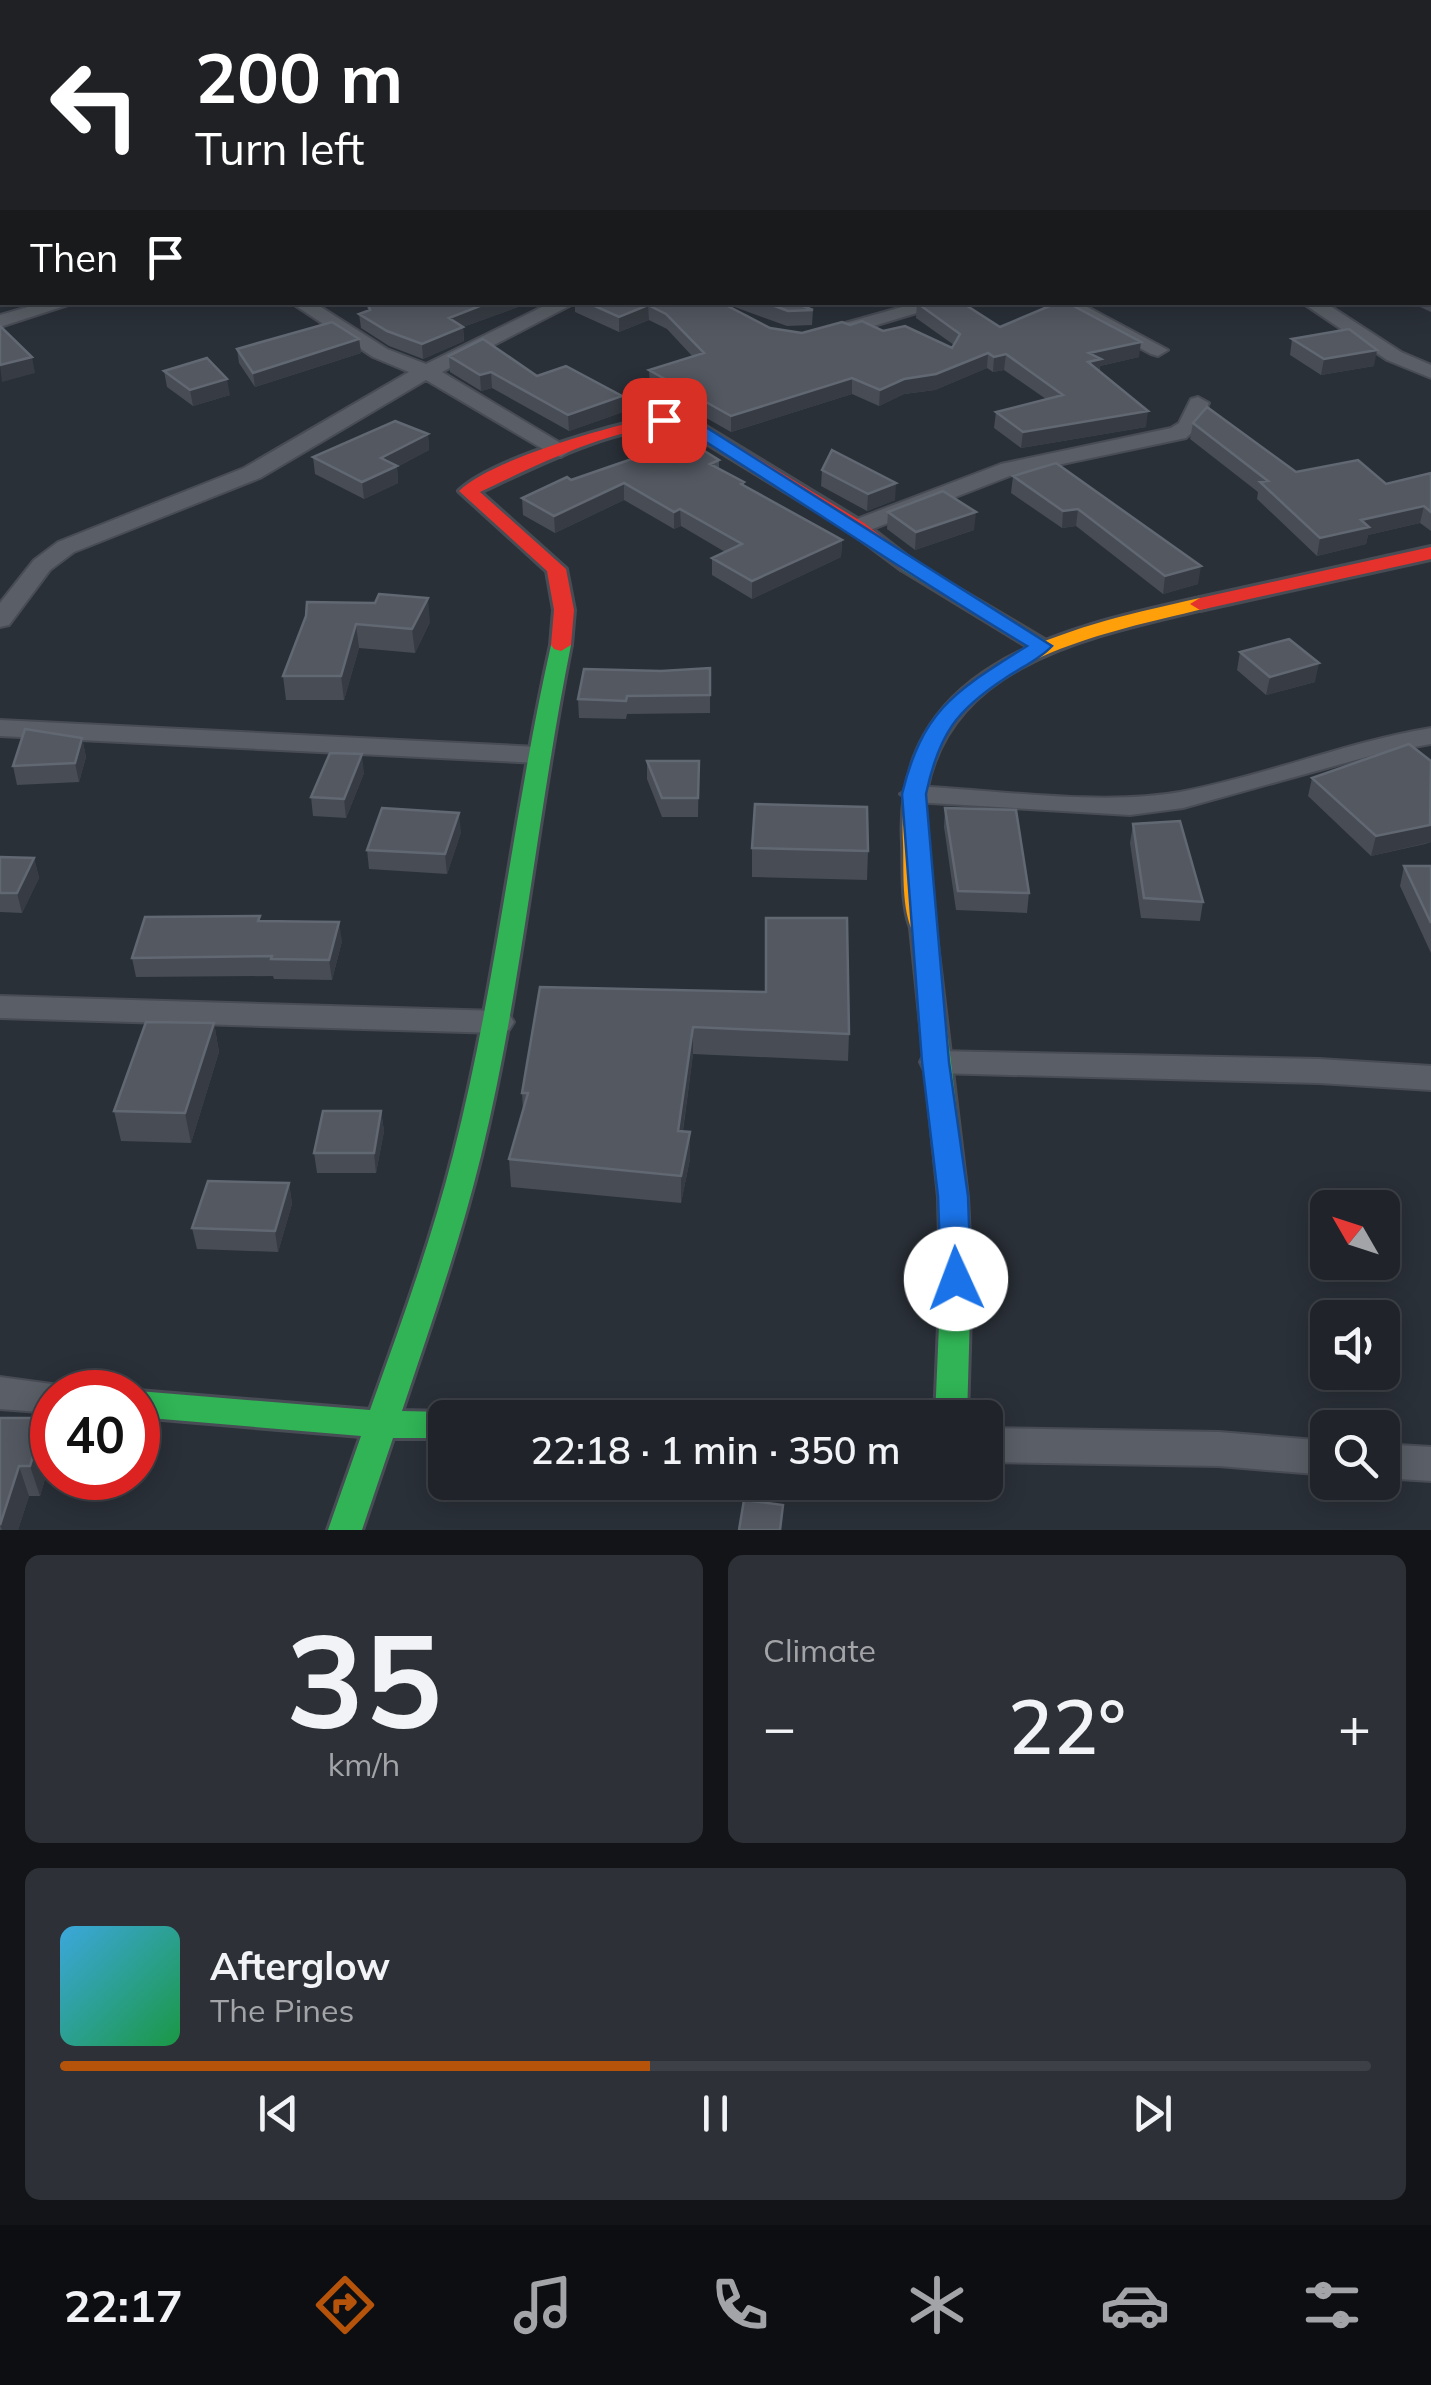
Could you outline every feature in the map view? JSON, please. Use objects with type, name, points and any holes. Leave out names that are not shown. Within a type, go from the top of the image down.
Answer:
[{"type":"street","points":[[0,321],[18,308],[43,305]]},
{"type":"street","points":[[304,305],[380,353],[426,372],[561,450]]},
{"type":"street","points":[[0,620],[42,564],[66,547],[252,473],[426,372],[562,305]]},
{"type":"street","points":[[812,336],[932,305]]},
{"type":"street","points":[[1068,305],[1158,350]]},
{"type":"street","points":[[1315,305],[1394,356],[1431,372]]},
{"type":"street","points":[[857,528],[1010,470],[1178,433],[1188,426],[1198,404]]},
{"type":"street","points":[[345,1530],[379,1424],[424,1306],[466,1160],[498,1022],[538,755],[566,613],[562,581],[556,569],[468,490],[561,450],[652,422],[686,422],[857,528],[917,572],[1042,646]]},
{"type":"street","points":[[952,1400],[956,1279],[953,1196],[936,1062],[914,794],[922,759],[939,724],[965,695],[1042,646],[1148,616],[1431,553]]},
{"type":"street","points":[[0,728],[538,755]]},
{"type":"street","points":[[914,794],[1130,806],[1183,800],[1342,755],[1431,736]]},
{"type":"street","points":[[0,1007],[498,1022]]},
{"type":"street","points":[[936,1062],[1319,1071],[1431,1078]]},
{"type":"street","points":[[0,1393],[30,1395]]},
{"type":"street","points":[[160,1406],[428,1425]]},
{"type":"street","points":[[1003,1445],[1219,1450],[1310,1457]]},
{"type":"street","points":[[1400,1462],[1431,1464]]},
{"type":"building","points":[[369,305],[482,305],[449,318],[463,327],[422,344],[387,331],[359,314],[370,310]]},
{"type":"building","points":[[593,305],[648,305],[619,317]]},
{"type":"building","points":[[648,305],[726,305],[770,328],[802,333],[842,322],[850,325],[862,321],[883,331],[905,326],[952,348],[960,334],[920,305],[966,305],[1000,327],[1052,305],[1072,305],[1141,342],[1089,353],[1101,359],[1088,362],[1148,411],[1023,432],[996,412],[1063,395],[1006,354],[994,357],[988,353],[936,374],[904,379],[880,390],[852,378],[731,416],[649,370],[704,353],[666,314]]},
{"type":"building","points":[[772,305],[800,305],[813,310],[788,311]]},
{"type":"building","points":[[332,322],[359,339],[253,373],[237,349]]},
{"type":"building","points":[[0,326],[32,357],[0,365]]},
{"type":"building","points":[[1349,329],[1377,350],[1324,359],[1292,339]]},
{"type":"building","points":[[483,339],[537,376],[566,366],[622,396],[568,415],[491,372],[480,375],[449,356]]},
{"type":"building","points":[[207,358],[227,379],[190,390],[164,371]]},
{"type":"building","points":[[1207,407],[1296,472],[1358,460],[1386,484],[1431,473],[1431,512],[1424,506],[1361,520],[1369,527],[1320,538],[1260,482],[1268,481],[1193,423]]},
{"type":"building","points":[[395,421],[428,434],[381,458],[397,466],[362,482],[313,457]]},
{"type":"building","points":[[687,440],[719,460],[710,464],[744,482],[741,484],[842,540],[752,581],[712,558],[742,544],[624,483],[554,516],[522,498],[567,477],[571,480]]},
{"type":"building","points":[[832,450],[896,483],[868,494],[822,470]]},
{"type":"building","points":[[1056,463],[1201,566],[1165,576],[1078,509],[1063,511],[1013,476]]},
{"type":"building","points":[[943,491],[976,512],[916,532],[888,512]]},
{"type":"building","points":[[379,594],[428,598],[412,629],[356,624],[341,676],[283,676],[306,616],[307,602],[375,603]]},
{"type":"building","points":[[1289,639],[1319,663],[1270,677],[1240,652]]},
{"type":"building","points":[[710,668],[710,695],[627,696],[626,701],[578,699],[584,669]]},
{"type":"building","points":[[25,729],[82,738],[75,763],[13,766]]},
{"type":"building","points":[[1409,744],[1431,761],[1430,825],[1376,836],[1312,778]]},
{"type":"building","points":[[330,753],[362,754],[344,799],[311,797]]},
{"type":"building","points":[[647,761],[699,761],[698,798],[662,798]]},
{"type":"building","points":[[755,804],[867,807],[868,851],[752,848]]},
{"type":"building","points":[[382,808],[459,813],[445,854],[367,850]]},
{"type":"building","points":[[945,808],[1016,810],[1029,893],[958,891]]},
{"type":"building","points":[[1180,821],[1203,902],[1144,898],[1133,824]]},
{"type":"building","points":[[0,857],[34,858],[17,893],[0,893]]},
{"type":"building","points":[[1404,866],[1431,866],[1431,923]]},
{"type":"building","points":[[260,916],[258,921],[339,922],[329,960],[271,959],[272,956],[132,958],[145,917]]},
{"type":"building","points":[[766,918],[847,918],[849,1034],[693,1027],[678,1131],[690,1132],[681,1176],[509,1159],[528,1093],[522,1093],[540,987],[766,992]]},
{"type":"building","points":[[146,1022],[214,1023],[185,1113],[114,1111]]},
{"type":"building","points":[[323,1111],[381,1111],[374,1153],[314,1153]]},
{"type":"building","points":[[208,1181],[289,1183],[275,1231],[192,1228]]},
{"type":"building","points":[[0,1418],[30,1418],[30,1466],[19,1466],[0,1525]]},
{"type":"building","points":[[744,1500],[783,1505],[780,1530],[739,1530]]},
{"type":"traffic: fast","points":[[908,565],[1041,646]]},
{"type":"traffic: fast","points":[[345,1530],[425,1298],[467,1156],[498,1006],[538,753],[561,645]]},
{"type":"traffic: fast","points":[[923,928],[953,1197],[956,1279],[952,1400]]},
{"type":"traffic: fast","points":[[160,1406],[428,1425]]},
{"type":"traffic: slow","points":[[923,928],[914,840],[915,791],[928,746],[952,709],[985,680],[1024,657],[1113,625],[1200,604]]},
{"type":"traffic: jam","points":[[561,645],[564,610],[556,569],[468,491],[532,460],[622,429],[663,420],[687,423],[857,527],[908,565]]},
{"type":"traffic: jam","points":[[1200,604],[1431,553]]},
{"type":"route","points":[[664,420],[686,422],[857,528],[917,572],[1042,646],[965,695],[939,724],[922,759],[914,794],[921,911],[953,1196],[956,1279]]}]
